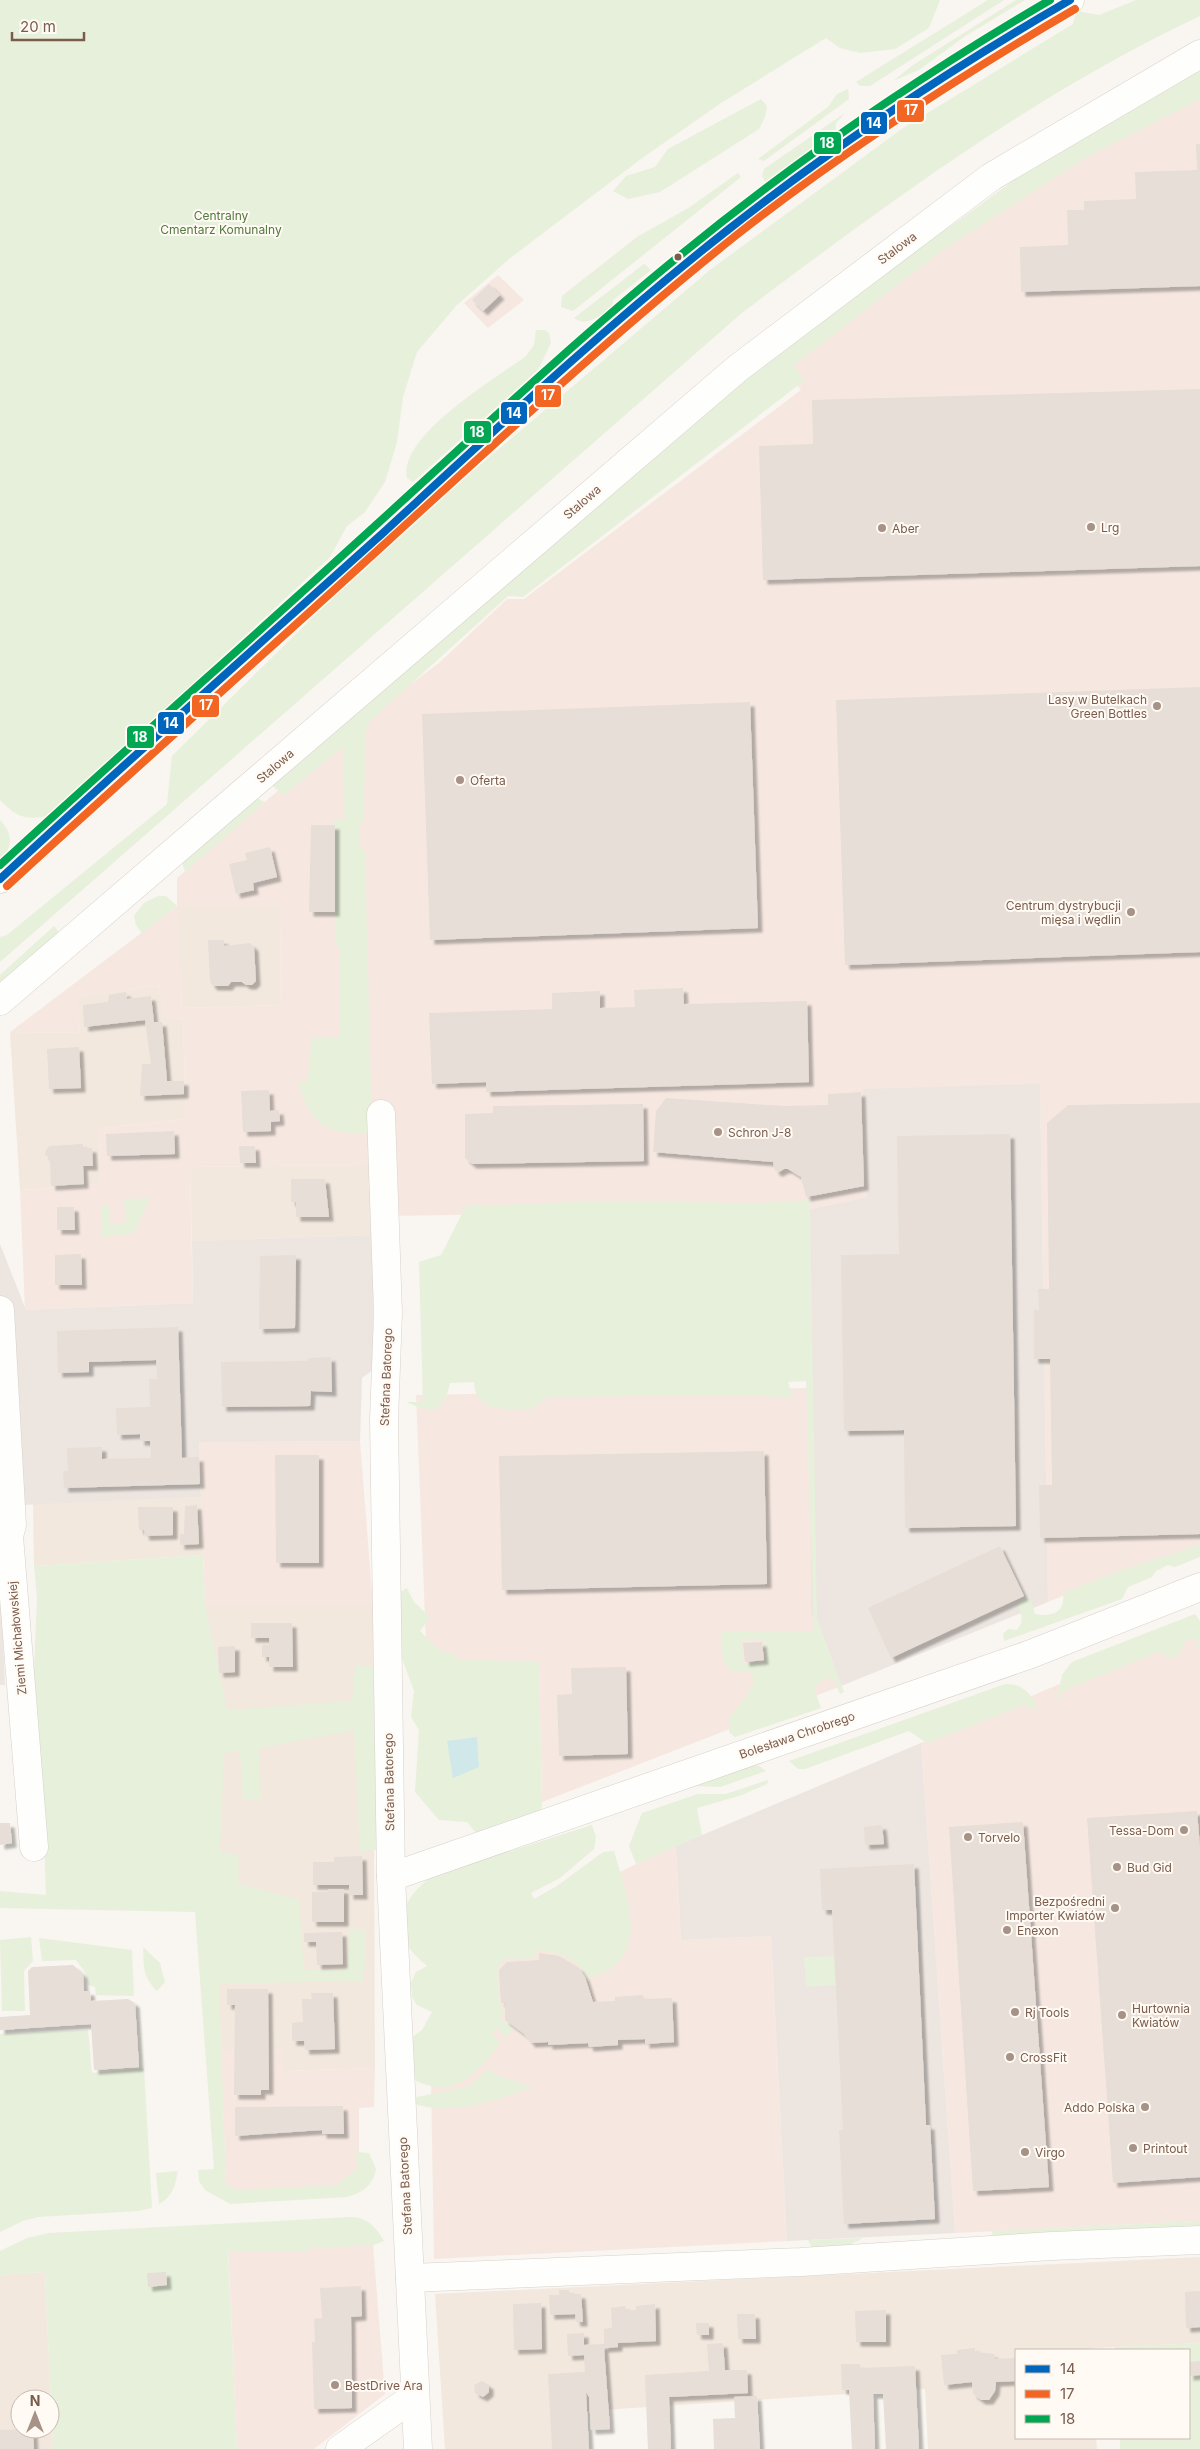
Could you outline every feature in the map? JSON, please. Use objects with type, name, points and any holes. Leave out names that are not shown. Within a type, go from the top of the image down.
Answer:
[{"type":"street","points":[[0,879],[574,359],[684,264],[770,198],[876,121],[991,46],[1070,0]]},
{"type":"street","name":"Stalowa","points":[[0,1001],[738,368],[991,177],[1200,54]]},
{"type":"street","name":"Stefana Batorego","points":[[381,1114],[388,1313],[384,1420],[391,1877],[418,2449]]},
{"type":"street","name":"Ziemi Michałowskiej","points":[[0,1310],[12,1525],[9,1536],[34,1847]]},
{"type":"street","name":"Bolesława Chrobrego","points":[[391,1877],[1032,1654],[1200,1587]]},
{"type":"street","points":[[410,2278],[791,2262],[1052,2246],[1200,2240]]},
{"type":"street","points":[[340,2449],[415,2396]]},
{"type":"shaded area","points":[[1200,95],[1200,1547],[1123,1571],[1048,1602],[1040,1084],[867,1197],[810,1209],[390,1216],[372,1165],[190,1167],[193,1303],[25,1310],[20,1190],[100,1184],[99,1128],[186,1119],[183,1020],[165,1017],[158,986],[79,997],[80,1033],[10,1032],[177,906],[177,878],[347,731],[439,663],[507,599],[524,599],[801,390],[783,367],[943,247],[1089,152]],"holes":[[[178,906],[281,906],[280,1005],[182,1008]]]},
{"type":"shaded area","points":[[498,275],[524,300],[488,328],[464,303]]},
{"type":"shaded area","points":[[281,905],[280,1005],[182,1008],[177,906]]},
{"type":"shaded area","points":[[158,986],[165,1017],[183,1020],[186,1119],[99,1128],[100,1184],[20,1190],[10,1032],[80,1033],[78,997]]},
{"type":"shaded area","points":[[1040,1084],[1048,1602],[841,1686],[811,1613],[810,1209],[867,1197],[863,1089]]},
{"type":"shaded area","points":[[372,1165],[373,1235],[192,1241],[190,1167]]},
{"type":"shaded area","points":[[373,1235],[373,1370],[362,1378],[360,1441],[199,1442],[201,1497],[0,1506],[0,1244],[26,1310],[193,1303],[192,1241]]},
{"type":"shaded area","points":[[810,1388],[841,1686],[542,1802],[539,1665],[427,1667],[416,1395]]},
{"type":"shaded area","points":[[360,1441],[373,1605],[205,1605],[199,1442]]},
{"type":"shaded area","points":[[201,1497],[203,1555],[34,1566],[33,1504]]},
{"type":"shaded area","points":[[0,1573],[5,1685],[0,1685]]},
{"type":"shaded area","points":[[205,1605],[373,1605],[375,2068],[282,2071],[282,2050],[221,2051]]},
{"type":"shaded area","points":[[1200,1632],[1200,2221],[955,2233],[921,1743],[1076,1677]]},
{"type":"shaded area","points":[[921,1743],[955,2233],[787,2241],[771,1936],[681,1940],[676,1846]]},
{"type":"shaded area","points":[[676,1846],[681,1940],[771,1936],[787,2241],[434,2259],[430,2022],[504,1931],[636,1864]]},
{"type":"shaded area","points":[[282,2050],[283,2071],[375,2068],[374,2107],[359,2108],[359,2172],[335,2190],[242,2196],[226,2188],[221,2051]]},
{"type":"shaded area","points":[[373,2245],[385,2394],[314,2449],[237,2449],[228,2246]]},
{"type":"shaded area","points":[[1200,2257],[1200,2343],[1094,2349],[1015,2349],[1015,2439],[1096,2439],[1097,2449],[928,2449],[925,2389],[587,2411],[589,2449],[445,2449],[435,2294]]},
{"type":"shaded area","points":[[45,2272],[50,2389],[10,2389],[10,2439],[53,2439],[53,2449],[0,2449],[0,2275]]},
{"type":"green space","name":"Centralny Cmentarz Komunalny","points":[[0,0],[940,0],[929,28],[895,49],[861,53],[840,48],[826,38],[721,103],[641,159],[509,259],[456,306],[417,352],[403,397],[397,442],[385,482],[365,512],[347,526],[330,557],[51,815],[29,818],[12,811],[0,800]]},
{"type":"green space","points":[[988,0],[1004,0],[870,86],[860,86],[856,82]]},
{"type":"green space","points":[[1016,0],[1025,0],[964,37],[919,70],[893,81],[913,65]]},
{"type":"green space","points":[[1136,0],[1200,0],[1200,16],[1139,46],[1080,79],[964,152],[743,312],[0,962],[0,937],[7,935],[167,804],[172,756],[389,542],[710,270],[903,128],[1073,24],[1076,11],[1099,15]]},
{"type":"green space","points":[[1200,67],[1200,99],[1087,157],[943,250],[793,366],[805,380],[523,597],[508,596],[370,721],[365,736],[364,822],[359,824],[359,849],[365,850],[372,1133],[343,1132],[323,1125],[309,1109],[298,1082],[308,1082],[311,1038],[339,1038],[339,946],[335,945],[334,820],[345,819],[343,747],[284,795],[271,785],[809,321],[861,283],[954,224],[1032,167],[1072,146],[1106,119]]},
{"type":"green space","points":[[848,89],[849,99],[764,161],[758,159],[828,107],[837,94]]},
{"type":"green space","points":[[761,99],[767,106],[765,117],[759,129],[660,192],[628,199],[613,191],[626,176],[655,167],[668,149]]},
{"type":"green space","points":[[845,113],[836,123],[835,135],[766,183],[762,176],[764,169]]},
{"type":"green space","points":[[738,173],[741,177],[573,311],[561,307],[562,296],[637,237],[690,207]]},
{"type":"green space","points":[[644,264],[651,270],[613,300],[612,307],[589,321],[579,321],[574,318]]},
{"type":"green space","points":[[536,330],[545,330],[549,333],[551,343],[538,370],[413,482],[407,478],[408,462],[417,444],[452,410],[526,356],[534,345]]},
{"type":"green space","points":[[257,798],[265,802],[185,872],[182,862]]},
{"type":"green space","points":[[0,820],[7,830],[10,840],[7,851],[0,860]]},
{"type":"green space","points":[[158,896],[166,896],[177,906],[142,933],[136,925],[134,916],[144,903]]},
{"type":"green space","points":[[54,926],[61,935],[0,991],[0,975]]},
{"type":"green space","points":[[150,1198],[133,1234],[102,1237],[101,1206],[110,1206],[110,1225],[126,1222],[124,1199]]},
{"type":"green space","points":[[810,1200],[817,1617],[844,1692],[840,1694],[834,1679],[826,1678],[814,1688],[821,1708],[735,1737],[729,1732],[730,1717],[748,1694],[754,1681],[751,1672],[732,1672],[723,1662],[721,1632],[814,1631],[806,1381],[788,1382],[793,1397],[716,1395],[548,1397],[530,1409],[501,1409],[494,1407],[482,1402],[478,1397],[474,1382],[450,1383],[444,1401],[436,1409],[424,1409],[406,1402],[423,1402],[419,1262],[441,1255],[466,1206],[608,1201],[759,1203]],"holes":[[[764,1639],[766,1661],[744,1664],[741,1641]]]},
{"type":"green space","points":[[1200,1545],[1200,1557],[1175,1567],[1168,1565],[1156,1571],[1152,1577],[1128,1587],[1122,1599],[1004,1641],[1003,1634],[1008,1629],[1017,1630],[1021,1623],[1022,1616],[1017,1603],[1030,1596],[1035,1614],[1052,1614],[1060,1609],[1063,1593],[1119,1571]]},
{"type":"green space","points":[[203,1555],[205,1605],[227,1710],[352,1701],[355,1665],[373,1667],[378,1850],[360,1851],[354,1730],[259,1748],[261,1800],[243,1800],[240,1750],[224,1754],[220,1852],[239,1855],[238,1883],[299,1900],[304,1970],[347,1969],[350,1928],[366,1930],[364,1981],[219,1984],[226,2184],[236,2190],[336,2185],[357,2169],[356,2152],[369,2153],[376,2169],[375,2175],[370,2184],[358,2193],[347,2197],[230,2204],[205,2190],[199,2181],[198,2170],[214,2169],[195,1912],[0,1908],[0,1891],[46,1895],[42,1779],[31,1745],[37,1598],[34,1566]]},
{"type":"green space","points":[[407,1588],[414,1602],[430,1617],[420,1631],[440,1649],[445,1652],[456,1653],[456,1660],[539,1661],[542,1802],[540,1816],[477,1834],[467,1822],[439,1820],[415,1792],[419,1730],[411,1717],[414,1691],[402,1658],[400,1592]]},
{"type":"green space","points":[[1195,1614],[1200,1621],[1200,1659],[1197,1641],[1194,1638],[1184,1642],[1178,1656],[1168,1658],[1160,1651],[1065,1690],[1057,1702],[1062,1675],[1072,1662]]},
{"type":"green space","points":[[1005,1684],[1017,1686],[1026,1691],[1033,1699],[1038,1710],[1024,1705],[927,1743],[909,1731],[805,1769],[798,1769],[789,1761]]},
{"type":"green space","points":[[752,1765],[759,1766],[766,1771],[720,1787],[694,1786]]},
{"type":"green space","points":[[768,1780],[767,1784],[742,1795],[697,1808],[702,1835],[636,1864],[629,1846],[642,1813],[698,1794],[726,1794]]},
{"type":"green space","points":[[592,1825],[596,1837],[594,1849],[560,1878],[531,1893],[534,1899],[557,1886],[603,1852],[614,1851],[630,1911],[631,1927],[629,1942],[623,1955],[613,1967],[589,1978],[572,1960],[560,1954],[536,1950],[535,1958],[505,1959],[498,1967],[499,2005],[502,2005],[503,2015],[501,2015],[500,2019],[514,2027],[505,2037],[498,2028],[491,2032],[500,2043],[473,2074],[455,2085],[433,2087],[416,2081],[409,2065],[406,2042],[422,2030],[432,2012],[417,2005],[412,1997],[411,1983],[416,1972],[427,1966],[409,1948],[404,1939],[403,1916],[410,1899],[422,1884],[438,1874]]},
{"type":"green space","points":[[31,1937],[33,1961],[24,1971],[25,2011],[2,2011],[0,1940]]},
{"type":"green space","points":[[39,1938],[132,1950],[134,1996],[96,1995],[95,1987],[88,1985],[85,1972],[76,1960],[42,1961]]},
{"type":"green space","points":[[143,1947],[160,1963],[165,1982],[157,1991],[146,1975]]},
{"type":"green space","points":[[834,1956],[836,1985],[806,1987],[804,1957]]},
{"type":"green space","points":[[88,2030],[92,2073],[144,2068],[152,2208],[138,2211],[38,2217],[23,2221],[0,2232],[0,2034]]},
{"type":"green space","points":[[489,2069],[499,2076],[532,2086],[487,2102],[451,2108],[434,2108],[419,2105],[406,2099],[468,2087]]},
{"type":"green space","points":[[178,2171],[173,2190],[159,2204],[156,2173]]},
{"type":"green space","points":[[352,2217],[363,2219],[371,2224],[384,2241],[373,2245],[309,2248],[308,2252],[228,2251],[237,2449],[53,2449],[53,2439],[60,2439],[60,2389],[50,2389],[45,2272],[0,2275],[0,2251],[27,2238],[49,2233]]},
{"type":"green space","points":[[1200,2221],[1200,2233],[993,2238],[992,2231]]},
{"type":"green space","points":[[863,2238],[845,2246],[825,2250],[812,2248],[808,2240]]},
{"type":"green space","points":[[1200,2343],[1200,2449],[1120,2449],[1120,2439],[1190,2439],[1190,2349],[1115,2349],[1115,2347]]},
{"type":"water","points":[[477,1737],[479,1767],[453,1778],[447,1741]]},
{"type":"building","points":[[1196,144],[1200,144],[1200,286],[1021,292],[1020,247],[1068,245],[1067,210],[1084,210],[1084,201],[1136,199],[1135,172],[1197,170]]},
{"type":"building","points":[[489,284],[500,295],[483,311],[472,300]]},
{"type":"building","points":[[1200,389],[1200,566],[763,580],[759,446],[813,444],[812,400]]},
{"type":"building","points":[[1200,687],[1200,952],[845,965],[836,700]]},
{"type":"building","points":[[750,702],[758,928],[430,940],[422,714]]},
{"type":"building","points":[[311,825],[335,825],[335,912],[309,912]]},
{"type":"building","points":[[270,847],[277,877],[253,883],[254,890],[236,894],[229,864],[247,860],[245,853]]},
{"type":"building","points":[[208,940],[224,940],[224,946],[250,943],[254,947],[256,981],[252,985],[246,985],[242,982],[231,982],[228,986],[213,986],[210,982]]},
{"type":"building","points":[[683,988],[684,1004],[807,1001],[809,1082],[486,1092],[486,1082],[432,1084],[429,1013],[552,1009],[552,993],[600,991],[600,1008],[635,1007],[634,990]]},
{"type":"building","points":[[126,992],[127,999],[151,996],[154,1022],[162,1022],[167,1081],[184,1081],[184,1094],[140,1096],[142,1064],[151,1064],[145,1020],[84,1027],[83,1005],[108,1002],[109,995]]},
{"type":"building","points":[[79,1047],[81,1088],[49,1089],[47,1049]]},
{"type":"building","points":[[269,1090],[270,1111],[279,1110],[280,1121],[271,1122],[271,1131],[243,1132],[241,1091]]},
{"type":"building","points":[[861,1092],[864,1186],[806,1197],[801,1177],[788,1169],[779,1172],[775,1171],[773,1162],[653,1152],[656,1111],[666,1098],[784,1106],[828,1105],[828,1094]]},
{"type":"building","points":[[1200,1103],[1200,1534],[1040,1538],[1039,1485],[1052,1485],[1050,1359],[1034,1359],[1034,1310],[1039,1310],[1038,1289],[1049,1289],[1047,1123],[1068,1105]]},
{"type":"building","points":[[643,1104],[644,1161],[472,1164],[465,1158],[465,1114],[493,1113],[493,1106]]},
{"type":"building","points":[[174,1131],[175,1154],[107,1156],[106,1134]]},
{"type":"building","points":[[1010,1134],[1016,1526],[905,1528],[904,1430],[844,1431],[841,1255],[899,1254],[897,1136]]},
{"type":"building","points":[[83,1144],[83,1148],[92,1148],[93,1166],[83,1166],[84,1184],[51,1186],[50,1159],[45,1154],[46,1150],[50,1146]]},
{"type":"building","points":[[239,1146],[255,1146],[256,1163],[240,1163]]},
{"type":"building","points":[[291,1179],[325,1179],[329,1217],[296,1217],[296,1202],[291,1202]]},
{"type":"building","points":[[57,1207],[74,1207],[75,1230],[57,1230]]},
{"type":"building","points":[[81,1254],[82,1285],[55,1285],[55,1255]]},
{"type":"building","points":[[296,1255],[295,1328],[259,1329],[260,1256]]},
{"type":"building","points":[[178,1327],[182,1458],[199,1457],[200,1484],[64,1488],[63,1471],[68,1471],[67,1448],[102,1447],[102,1459],[151,1458],[150,1441],[140,1441],[140,1434],[117,1435],[116,1408],[150,1407],[149,1379],[157,1379],[156,1360],[89,1362],[89,1372],[58,1373],[57,1331]]},
{"type":"building","points":[[331,1357],[332,1392],[311,1391],[310,1406],[222,1407],[221,1362],[308,1361],[308,1358]]},
{"type":"building","points":[[764,1451],[767,1584],[502,1590],[499,1456]]},
{"type":"building","points":[[275,1455],[319,1455],[319,1563],[276,1563]]},
{"type":"building","points":[[197,1505],[199,1544],[180,1545],[180,1534],[184,1534],[185,1506]]},
{"type":"building","points":[[138,1507],[173,1507],[173,1535],[145,1536],[144,1530],[139,1530]]},
{"type":"building","points":[[1000,1546],[1024,1596],[891,1658],[868,1608]]},
{"type":"building","points":[[251,1623],[292,1623],[293,1667],[269,1667],[269,1657],[262,1657],[262,1645],[269,1645],[269,1638],[251,1638]]},
{"type":"building","points":[[762,1642],[764,1660],[745,1662],[743,1643]]},
{"type":"building","points":[[235,1646],[235,1672],[219,1673],[218,1647]]},
{"type":"building","points":[[626,1667],[628,1754],[559,1756],[557,1695],[572,1694],[571,1668]]},
{"type":"building","points":[[1197,1811],[1200,1847],[1200,2177],[1113,2183],[1087,1818]]},
{"type":"building","points":[[1023,1822],[1049,2187],[973,2191],[949,1827]]},
{"type":"building","points":[[0,1823],[10,1823],[12,1843],[0,1845]]},
{"type":"building","points":[[882,1825],[884,1844],[865,1845],[864,1827]]},
{"type":"building","points":[[362,1856],[363,1895],[349,1895],[349,1885],[313,1885],[313,1862],[334,1862],[334,1857]]},
{"type":"building","points":[[914,1864],[926,2125],[930,2125],[935,2219],[844,2224],[839,2130],[843,2130],[832,1910],[822,1910],[820,1869]]},
{"type":"building","points":[[328,1889],[344,1889],[344,1922],[312,1922],[312,1892],[328,1892]]},
{"type":"building","points":[[342,1932],[343,1964],[317,1965],[316,1942],[304,1942],[304,1933]]},
{"type":"building","points":[[539,1953],[559,1956],[579,1968],[585,1977],[593,2002],[615,2001],[615,1997],[643,1995],[644,1999],[672,1998],[674,2042],[645,2044],[645,2039],[618,2040],[618,2045],[589,2047],[588,2043],[548,2045],[548,2042],[531,2043],[524,2034],[505,2020],[505,2003],[501,2003],[499,1970],[507,1962],[539,1960]]},
{"type":"building","points":[[73,1965],[83,1974],[84,1991],[90,1991],[91,2001],[128,1999],[135,2003],[139,2067],[94,2070],[91,2024],[0,2030],[0,2017],[30,2015],[28,1971],[32,1967]]},
{"type":"building","points":[[227,1989],[268,1989],[269,2090],[261,2090],[261,2095],[234,2095],[235,2005],[227,2005]]},
{"type":"building","points":[[311,1993],[333,1993],[335,2049],[305,2050],[304,2041],[292,2041],[292,2023],[303,2022],[302,1999],[312,1999]]},
{"type":"building","points":[[343,2106],[344,2134],[322,2134],[322,2130],[235,2136],[235,2107]]},
{"type":"building","points":[[166,2272],[167,2285],[148,2287],[147,2273]]},
{"type":"building","points":[[361,2286],[362,2316],[351,2317],[352,2408],[314,2409],[312,2342],[315,2342],[314,2319],[322,2318],[320,2288]]},
{"type":"building","points":[[559,2290],[569,2290],[569,2294],[581,2294],[583,2322],[576,2322],[575,2314],[550,2315],[549,2295],[559,2295]]},
{"type":"building","points":[[1200,2291],[1200,2327],[1186,2328],[1185,2292]]},
{"type":"building","points":[[541,2303],[542,2349],[514,2350],[513,2304]]},
{"type":"building","points":[[655,2304],[656,2341],[618,2343],[618,2347],[604,2348],[610,2429],[591,2430],[589,2397],[586,2392],[589,2449],[552,2449],[548,2374],[585,2372],[584,2355],[568,2356],[567,2334],[584,2333],[584,2345],[604,2344],[604,2329],[612,2328],[611,2308],[625,2306],[626,2311],[636,2310],[636,2306]]},
{"type":"building","points":[[886,2310],[886,2342],[856,2342],[855,2311]]},
{"type":"building","points":[[737,2314],[755,2314],[756,2339],[738,2339]]},
{"type":"building","points":[[696,2323],[709,2323],[709,2335],[697,2335]]},
{"type":"building","points":[[723,2343],[725,2370],[747,2370],[748,2393],[669,2397],[671,2449],[648,2449],[645,2375],[709,2371],[707,2344]]},
{"type":"building","points":[[975,2348],[975,2352],[994,2354],[995,2359],[1015,2358],[1015,2381],[996,2382],[995,2391],[989,2400],[981,2400],[973,2394],[972,2382],[944,2385],[941,2355],[957,2354],[957,2350]]},
{"type":"building","points":[[1200,2361],[1200,2375],[1190,2376],[1190,2362]]},
{"type":"building","points":[[841,2364],[860,2364],[860,2368],[915,2366],[919,2449],[886,2449],[883,2394],[873,2394],[875,2449],[852,2449],[849,2390],[842,2390]]},
{"type":"building","points":[[482,2381],[489,2385],[489,2392],[483,2397],[475,2393],[474,2385]]},
{"type":"building","points":[[757,2396],[760,2449],[714,2449],[713,2419],[735,2418],[734,2397]]},
{"type":"building","points":[[0,2430],[10,2430],[10,2439],[34,2439],[34,2449],[0,2449]]},
{"type":"transit line","name":"18","points":[[0,865],[526,389],[678,257],[767,187],[859,121],[953,59],[1050,0]]},
{"type":"transit line","name":"14","points":[[0,879],[553,378],[684,265],[811,167],[895,108],[1070,0]]},
{"type":"transit line","name":"17","points":[[7,886],[516,424],[689,273],[816,175],[858,146],[944,89],[1075,9]]},
{"type":"place","name":"Lrg","points":[[1091,527]]},
{"type":"place","name":"Aber","points":[[882,528]]},
{"type":"place","name":"Lasy w Butelkach Green Bottles","points":[[1157,706]]},
{"type":"place","name":"Oferta","points":[[460,780]]},
{"type":"place","name":"Centrum dystrybucji mięsa i wędlin","points":[[1131,912]]},
{"type":"place","name":"Schron J-8","points":[[718,1132]]},
{"type":"place","name":"Tessa-Dom","points":[[1184,1830]]},
{"type":"place","name":"Torvelo","points":[[968,1837]]},
{"type":"place","name":"Bud Gid","points":[[1117,1867]]},
{"type":"place","name":"Bezpośredni Importer Kwiatów","points":[[1115,1908]]},
{"type":"place","name":"Enexon","points":[[1007,1930]]},
{"type":"place","name":"Rj Tools","points":[[1015,2012]]},
{"type":"place","name":"Hurtownia Kwiatów","points":[[1122,2015]]},
{"type":"place","name":"CrossFit","points":[[1010,2057]]},
{"type":"place","name":"Addo Polska","points":[[1145,2107]]},
{"type":"place","name":"Printout","points":[[1133,2148]]},
{"type":"place","name":"Virgo","points":[[1025,2152]]},
{"type":"place","name":"BestDrive Ara","points":[[335,2385]]}]
